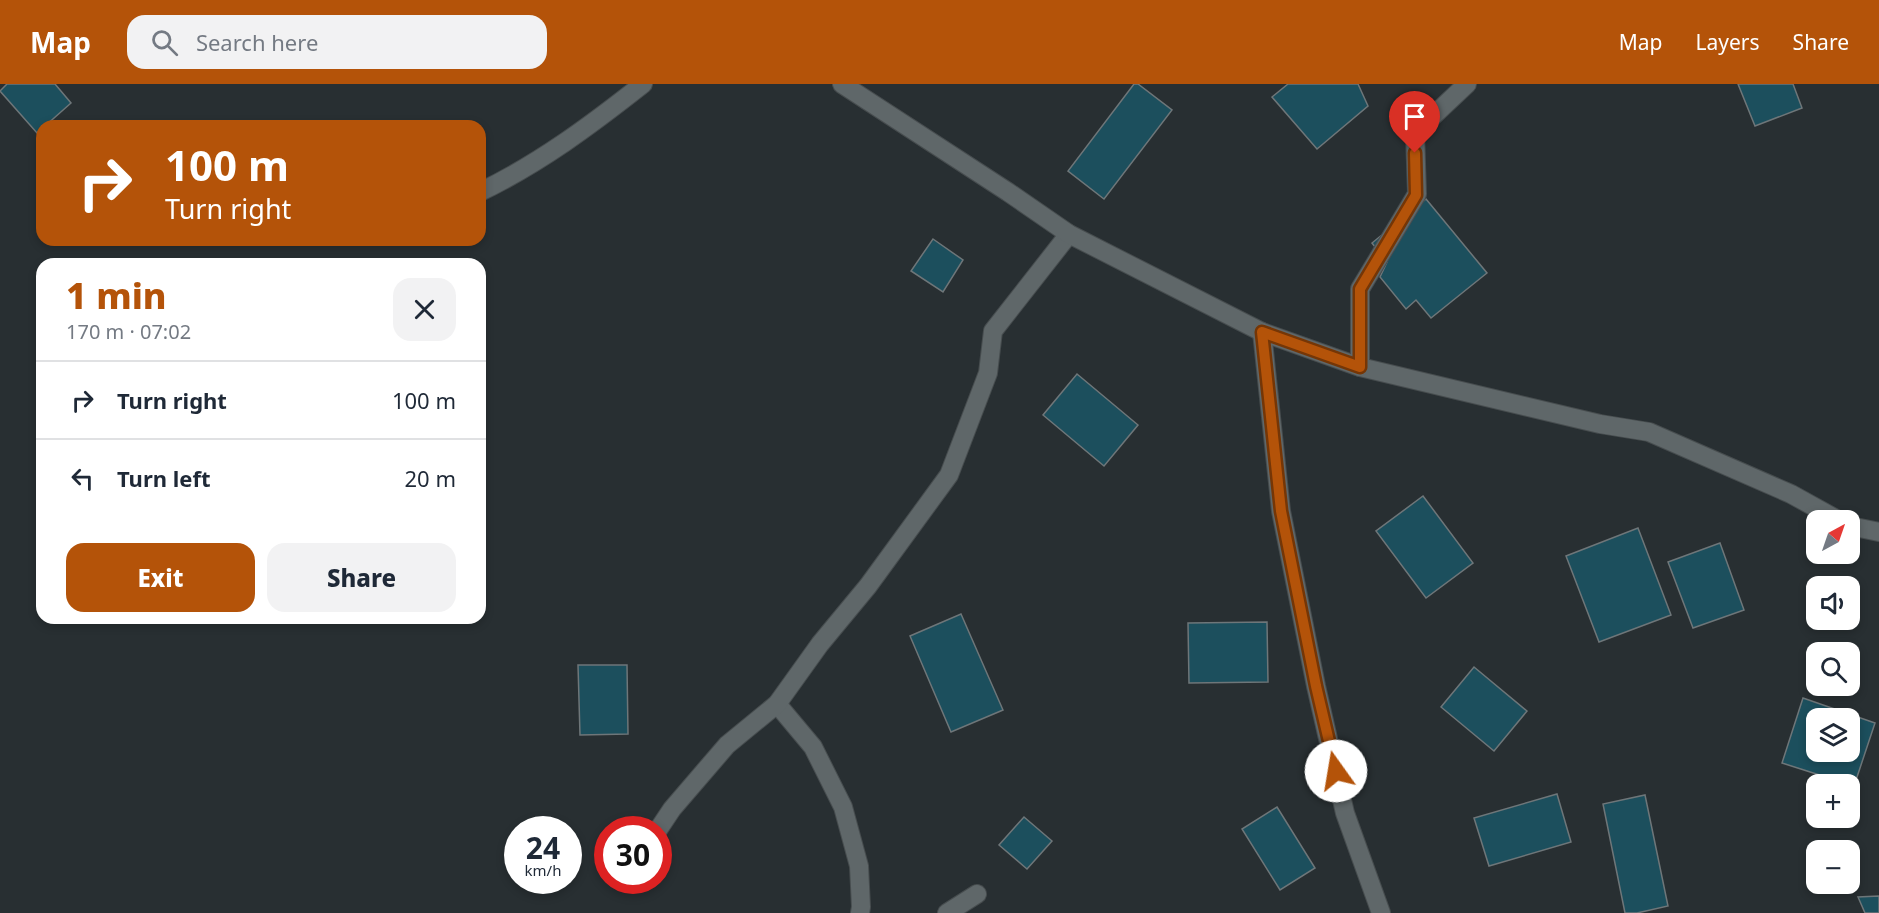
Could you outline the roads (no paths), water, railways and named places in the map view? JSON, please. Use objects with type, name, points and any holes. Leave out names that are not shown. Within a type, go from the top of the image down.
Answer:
[{"type":"street","points":[[486,189],[508,179],[584,131],[643,84]]},
{"type":"street","points":[[842,84],[1069,234],[1262,332],[1360,367],[1600,424],[1649,432],[1791,494],[1820,510]]},
{"type":"street","points":[[1360,367],[1360,289],[1416,195],[1414,133],[1467,84]]},
{"type":"street","points":[[667,816],[727,745],[777,704],[820,644],[875,577],[949,475],[988,373],[993,331],[1069,234]]},
{"type":"street","points":[[1262,332],[1281,511],[1314,674],[1346,813],[1381,913]]},
{"type":"street","points":[[1860,528],[1879,532]]},
{"type":"street","points":[[777,704],[813,747],[843,807],[859,866],[860,913]]},
{"type":"street","points":[[947,913],[977,894]]}]
